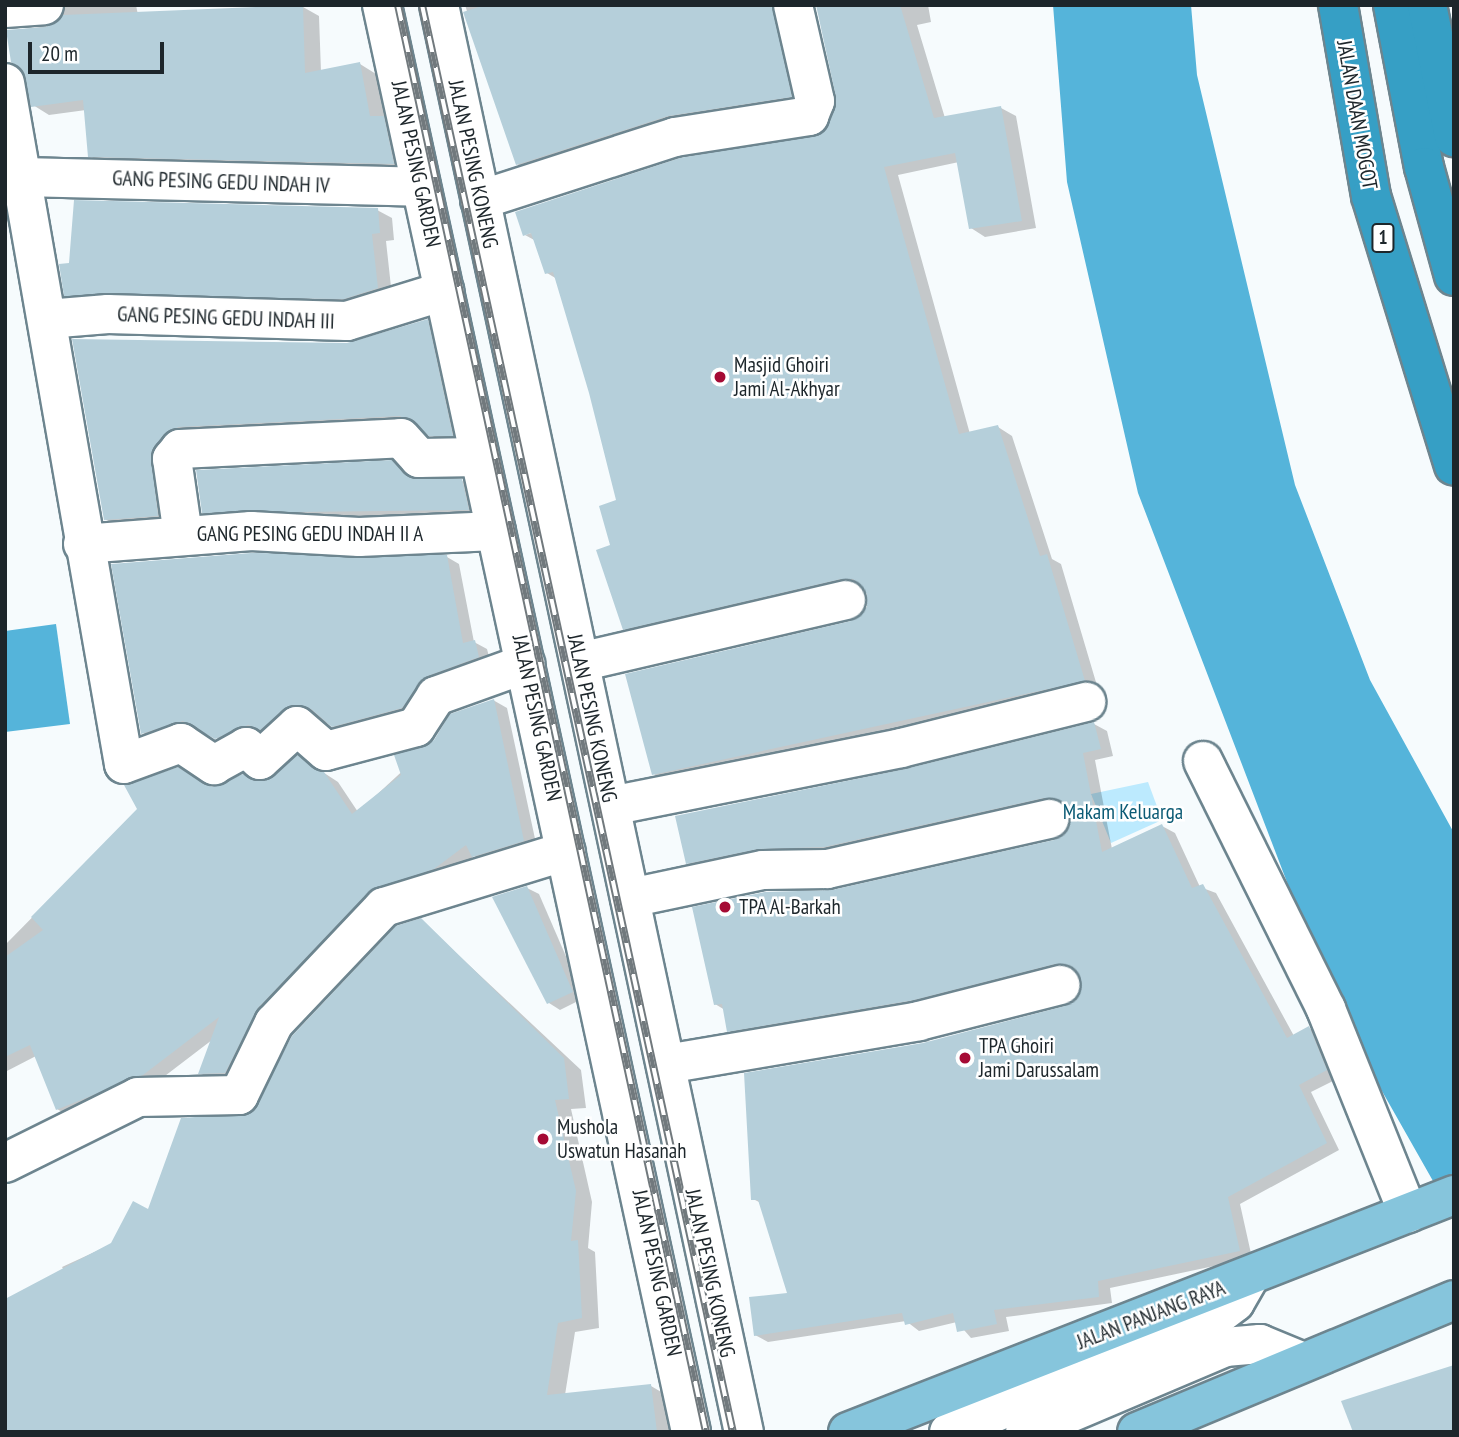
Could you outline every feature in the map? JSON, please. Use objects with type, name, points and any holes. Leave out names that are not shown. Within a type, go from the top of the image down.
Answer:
[{"type":"highway","name":"JALAN DAAN MOGOT","points":[[1338,5],[1371,196],[1454,465]]},
{"type":"highway","points":[[1393,5],[1424,167],[1454,276]]},
{"type":"highway","points":[[1427,5],[1454,137]]},
{"type":"main road","name":"JALAN PANJANG RAYA","points":[[848,1432],[1429,1205]]},
{"type":"main road","points":[[1137,1432],[1301,1361],[1454,1300]]},
{"type":"street","points":[[5,8],[44,5]]},
{"type":"street","name":"JALAN PESING KONENG","points":[[439,5],[744,1432]]},
{"type":"street","points":[[480,200],[675,136],[809,116],[815,101],[793,5]]},
{"type":"street","name":"JALAN PESING GARDEN","points":[[371,7],[421,187],[691,1432]]},
{"type":"street","points":[[5,83],[83,544],[124,764],[181,743],[214,765],[246,747],[260,760],[297,726],[326,751],[416,727],[436,696],[525,664]]},
{"type":"street","name":"GANG PESING GEDU INDAH IV","points":[[20,177],[421,187]]},
{"type":"street","name":"GANG PESING GEDU INDAH III","points":[[47,319],[108,314],[347,321],[444,291]]},
{"type":"street","points":[[183,535],[172,459],[180,449],[401,438],[419,458],[479,457]]},
{"type":"street","name":"GANG PESING GEDU INDAH II A","points":[[83,544],[183,535],[496,531]]},
{"type":"street","points":[[580,662],[846,600]]},
{"type":"street","points":[[611,806],[901,748],[1086,702]]},
{"type":"street","points":[[1203,761],[1326,1009],[1429,1205]]},
{"type":"street","points":[[630,898],[763,870],[827,869],[1049,819]]},
{"type":"street","points":[[5,1163],[138,1097],[239,1095],[274,1023],[384,907],[566,851]]},
{"type":"street","points":[[666,1064],[919,1021],[1060,985]]},
{"type":"street","points":[[949,1432],[1210,1321],[1235,1302],[1250,1276]]},
{"type":"street","points":[[1025,1432],[1225,1347],[1260,1343],[1301,1361]]},
{"type":"green space","name":"Makam Keluarga","points":[[1148,782],[1162,820],[1111,843],[1091,794]]},
{"type":"water","points":[[1053,5],[1191,5],[1197,75],[1295,485],[1370,680],[1454,833],[1454,1218],[1336,1010],[1138,493],[1067,182]]},
{"type":"water","points":[[56,624],[70,724],[5,732],[5,631]]},
{"type":"building","points":[[303,5],[305,73],[360,62],[370,116],[384,116],[394,164],[88,157],[83,100],[31,107],[22,70],[11,62],[6,30],[46,27],[63,15]]},
{"type":"building","points":[[485,5],[772,5],[792,97],[668,116],[516,165],[463,12]]},
{"type":"building","points":[[816,5],[900,5],[934,118],[1001,106],[1022,221],[969,229],[955,153],[884,167],[959,434],[998,425],[1040,556],[1047,554],[1085,681],[652,775],[625,674],[851,621],[867,607],[867,594],[853,579],[841,579],[623,630],[596,550],[610,545],[599,506],[616,500],[589,393],[553,272],[545,274],[531,233],[523,236],[515,212],[680,158],[822,133],[836,97]]},
{"type":"building","points":[[74,200],[378,208],[380,233],[372,234],[378,288],[344,299],[64,296],[59,264],[69,263]]},
{"type":"building","points":[[428,319],[453,436],[429,436],[400,416],[178,427],[151,454],[158,516],[104,520],[72,339],[347,343]]},
{"type":"building","points":[[392,460],[411,478],[462,479],[469,510],[202,513],[196,470]]},
{"type":"building","points":[[251,553],[447,555],[463,643],[475,640],[479,657],[428,676],[402,708],[332,727],[311,709],[292,705],[260,730],[248,725],[215,739],[183,721],[141,734],[111,564]]},
{"type":"building","points":[[494,699],[524,841],[472,857],[466,845],[434,869],[369,892],[258,1008],[225,1073],[198,1074],[219,1017],[143,1075],[56,1110],[30,1045],[5,1057],[5,957],[43,930],[31,917],[137,809],[124,785],[178,767],[212,787],[243,774],[265,781],[297,755],[324,772],[352,814],[401,775],[394,755],[434,740],[450,714]]},
{"type":"building","points":[[1094,722],[1101,749],[1083,753],[1102,852],[1162,824],[1192,888],[1203,884],[1287,1038],[1309,1026],[1327,1070],[1299,1085],[1327,1143],[1228,1197],[1240,1251],[1098,1281],[1099,1297],[994,1310],[997,1324],[957,1332],[953,1313],[905,1325],[902,1313],[754,1336],[749,1297],[787,1293],[758,1200],[751,1200],[744,1073],[923,1043],[1065,1006],[1076,1000],[1081,980],[1075,969],[1055,964],[914,1000],[727,1032],[722,1004],[714,1005],[692,907],[765,892],[832,890],[1054,840],[1064,835],[1070,815],[1065,804],[1044,798],[824,847],[759,849],[686,864],[675,816],[905,769]]},
{"type":"building","points":[[527,886],[573,992],[547,1004],[492,897]]},
{"type":"building","points":[[421,918],[564,1058],[569,1099],[555,1100],[576,1191],[571,1241],[578,1240],[582,1318],[558,1323],[547,1395],[651,1384],[657,1432],[5,1432],[5,1299],[111,1243],[133,1201],[148,1209],[181,1118],[251,1113],[292,1036],[396,926]]},
{"type":"building","points":[[1454,1365],[1454,1432],[1353,1432],[1341,1401]]},
{"type":"railway","points":[[398,5],[706,1432]]},
{"type":"railway","points":[[422,5],[733,1432]]},
{"type":"place","name":"Masjid Ghoiri Jami Al-Akhyar","points":[[720,377]]},
{"type":"place","name":"TPA Al-Barkah","points":[[725,907]]},
{"type":"place","name":"TPA Ghoiri Jami Darussalam","points":[[965,1058]]},
{"type":"place","name":"Mushola Uswatun Hasanah","points":[[543,1139]]}]
